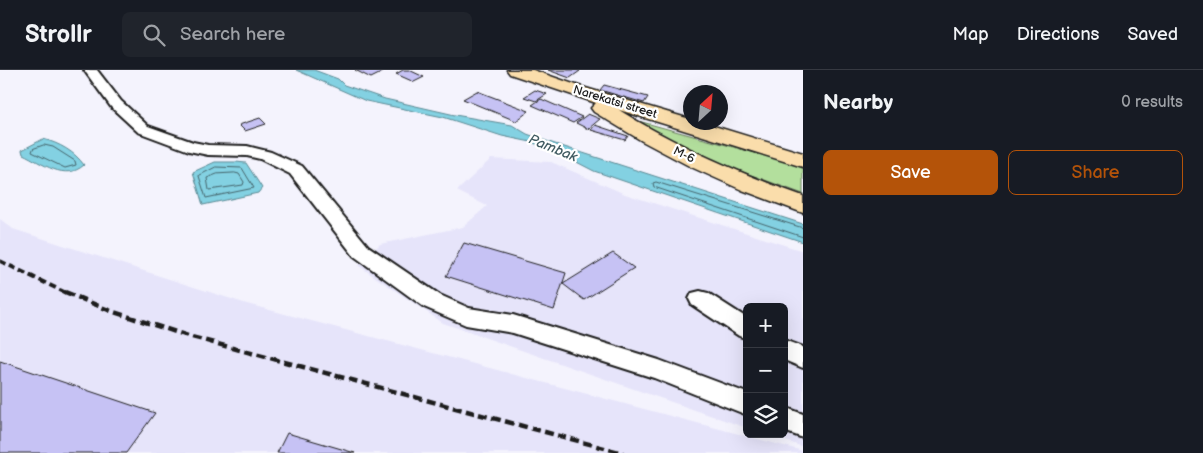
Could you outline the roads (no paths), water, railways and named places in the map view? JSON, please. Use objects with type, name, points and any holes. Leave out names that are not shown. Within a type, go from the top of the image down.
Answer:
[{"type":"highway","name":"Narekatsi street","points":[[516,70],[572,90],[715,132]]},
{"type":"highway","name":"M-6","points":[[572,90],[671,149],[755,187],[803,205]]},
{"type":"highway","points":[[715,132],[803,153]]},
{"type":"highway","points":[[715,132],[803,160]]},
{"type":"street","points":[[90,70],[116,104],[143,130],[189,146],[208,150],[247,151],[264,155],[296,170],[361,251],[432,301],[466,316],[513,324],[659,370],[743,402]]},
{"type":"street","points":[[700,299],[743,327]]},
{"type":"street","points":[[788,351],[803,358]]},
{"type":"street","points":[[788,420],[803,426]]},
{"type":"water","name":"Pambak","points":[[296,70],[314,70],[338,79],[344,85],[385,99],[455,115],[512,125],[527,134],[552,143],[803,224],[803,242],[594,171],[561,154],[531,142],[502,136],[443,117],[366,101]]},
{"type":"water","points":[[43,139],[66,149],[84,165],[77,170],[61,171],[46,166],[23,154],[22,150]]},
{"type":"water","points":[[215,162],[246,163],[262,188],[258,193],[203,205],[193,172]]},
{"type":"railway","points":[[0,261],[68,294]]},
{"type":"railway","points":[[65,292],[111,311],[188,336],[623,453]]}]
